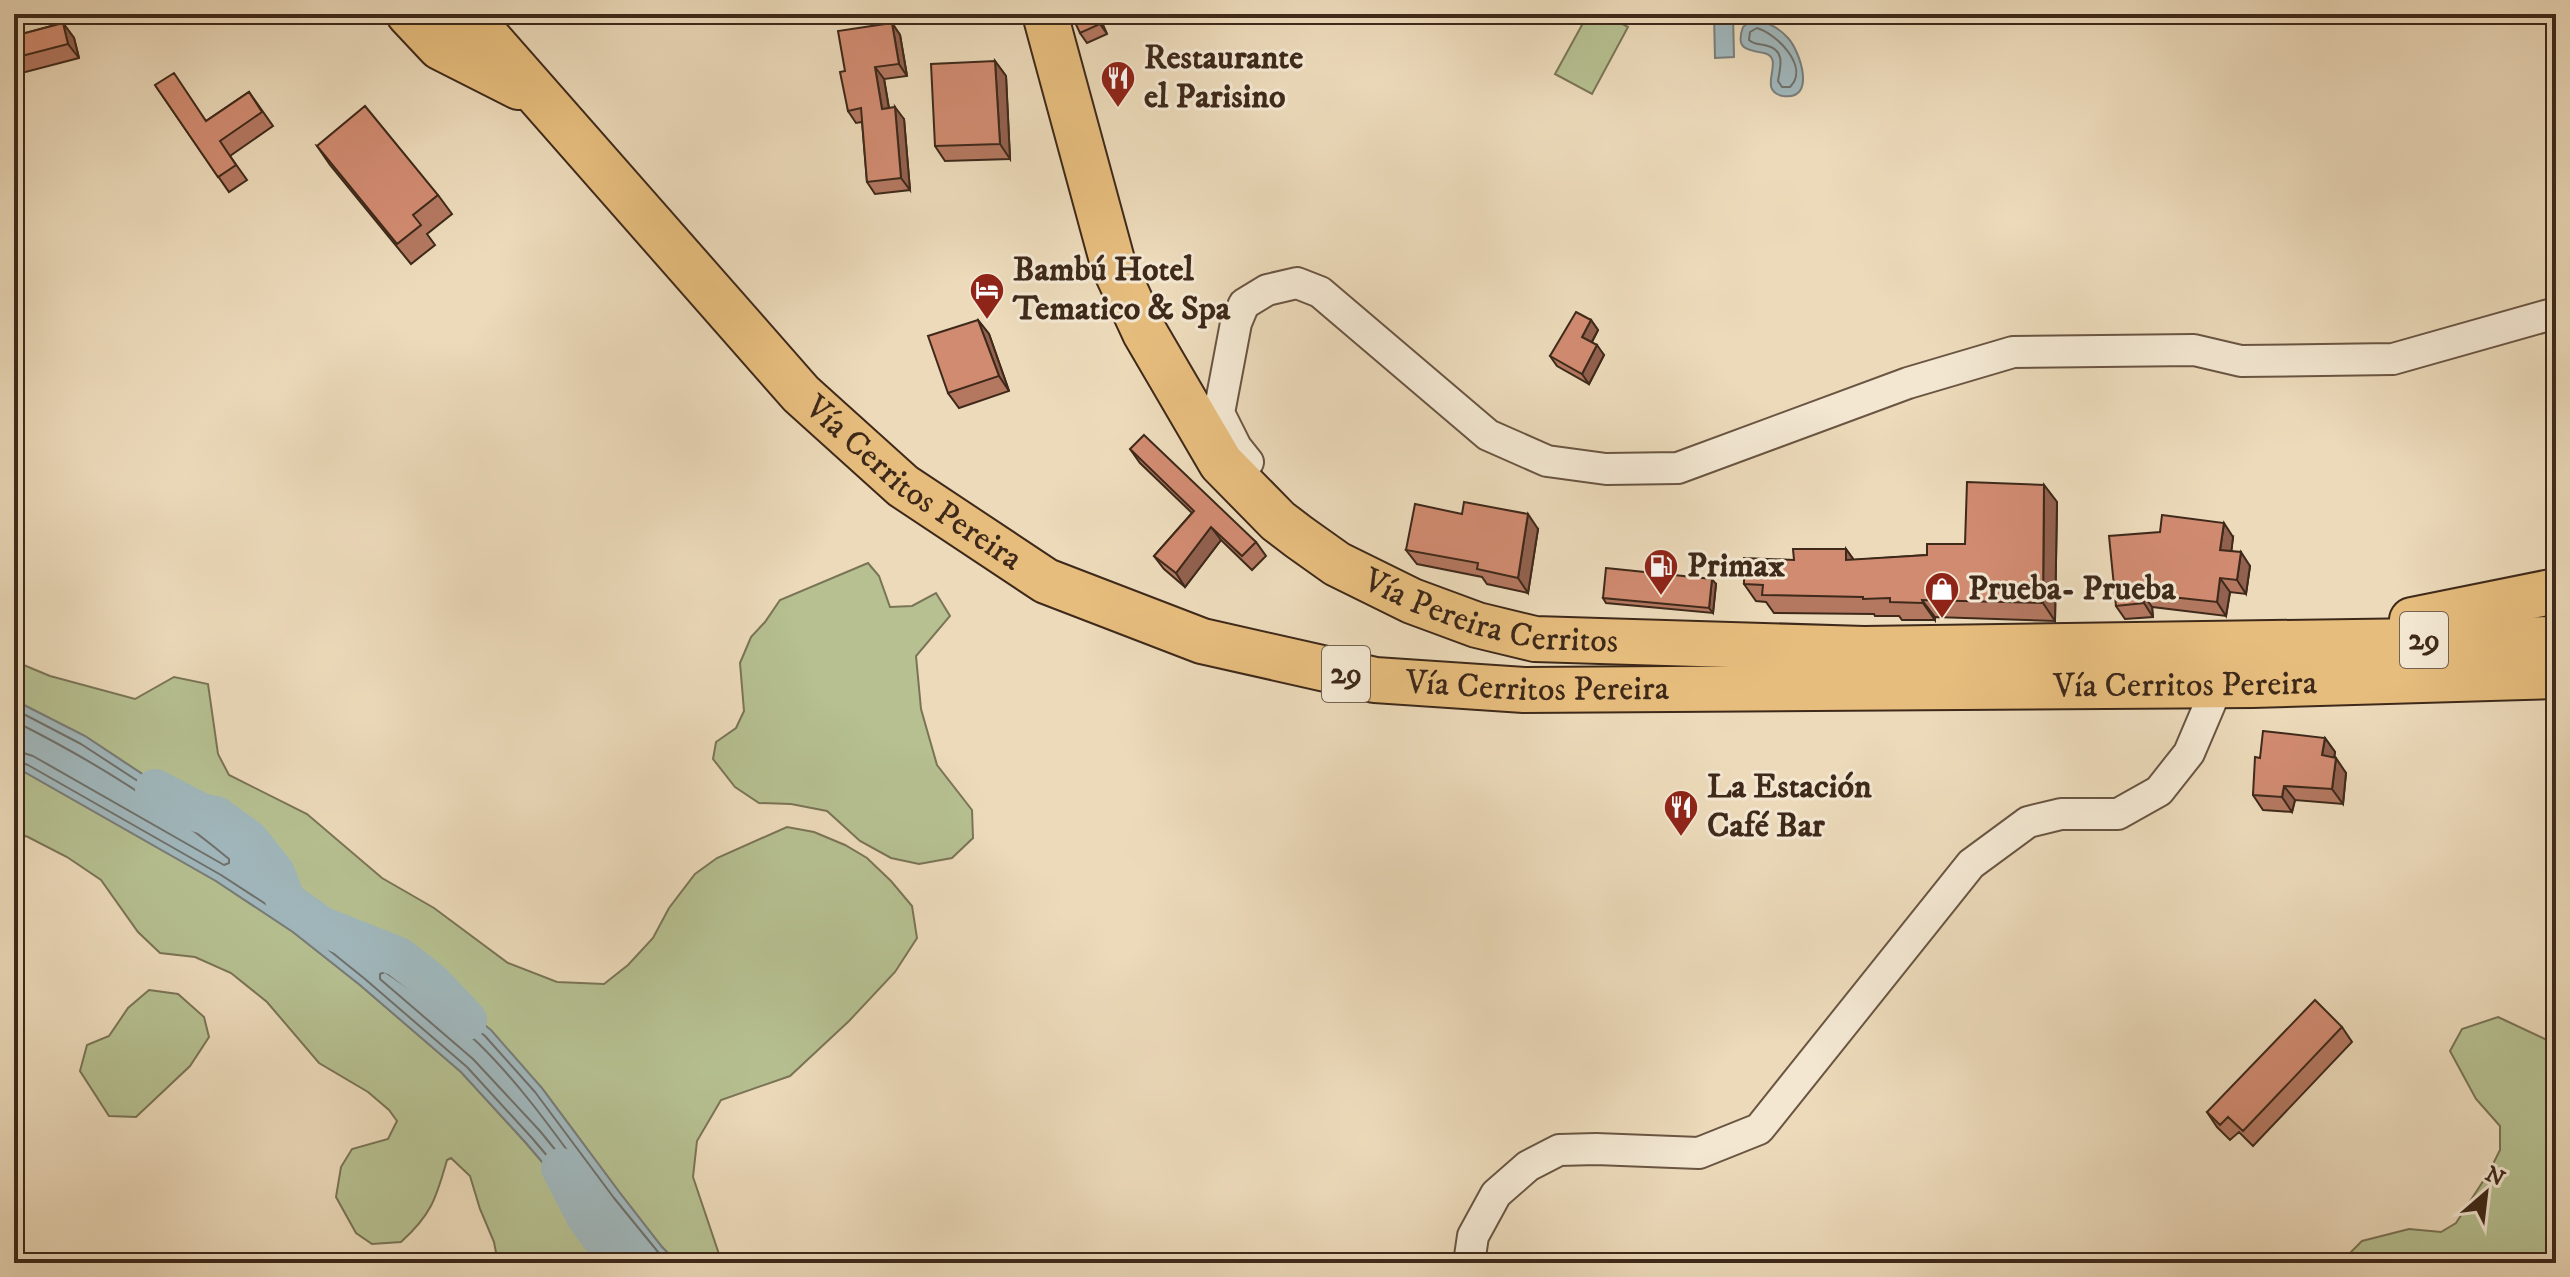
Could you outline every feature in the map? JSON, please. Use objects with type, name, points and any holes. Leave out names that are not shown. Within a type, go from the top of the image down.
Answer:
[{"type":"highway","points":[[409,14],[440,47],[540,98]]},
{"type":"highway","name":"Vía Cerritos Pereira","points":[[467,14],[801,394],[903,486],[1046,581],[1202,641],[1375,680],[1524,690],[2218,685],[2475,677]]},
{"type":"highway","name":"Vía Pereira Cerritos","points":[[1045,14],[1113,264],[1145,333],[1221,463],[1278,521],[1337,564],[1412,601],[1477,625],[1535,639],[1864,649],[2292,641]]},
{"type":"highway","points":[[2292,641],[2556,591]]},
{"type":"highway","points":[[2466,610],[2556,604]]},
{"type":"highway","name":"29","points":[[2292,641],[2556,639]]},
{"type":"highway","name":"29","points":[[2475,677],[2556,676]]},
{"type":"highway","points":[[2475,677],[2556,692]]},
{"type":"street","points":[[1299,537],[1279,495],[1236,447],[1219,413],[1236,323],[1244,304],[1267,290],[1297,283],[1320,292],[1488,435],[1547,461],[1606,469],[1678,468],[1908,383],[2013,352],[2194,350],[2241,361],[2393,359],[2556,313]]},
{"type":"street","points":[[1469,1263],[1473,1236],[1496,1194],[1528,1166],[1559,1150],[1699,1153],[1759,1129],[1971,864],[2028,822],[2061,814],[2118,814],[2159,791],[2189,753],[2218,685]]},
{"type":"green space","points":[[1588,14],[1604,14],[1628,27],[1592,94],[1555,74]]},
{"type":"green space","points":[[868,563],[879,576],[890,607],[912,606],[936,593],[950,616],[916,656],[921,709],[937,765],[972,810],[973,838],[952,858],[919,864],[891,858],[860,841],[827,811],[791,804],[759,803],[735,787],[713,759],[716,742],[736,728],[744,711],[740,663],[751,637],[780,600]]},
{"type":"green space","points":[[14,661],[50,676],[135,699],[174,677],[208,684],[218,754],[229,775],[307,814],[382,878],[434,908],[508,963],[557,982],[604,984],[628,965],[653,938],[669,908],[695,874],[717,858],[787,827],[814,832],[867,858],[912,906],[917,938],[895,972],[849,1021],[790,1076],[721,1100],[697,1141],[693,1177],[722,1263],[678,1263],[662,1247],[541,1087],[431,982],[275,873],[201,813],[85,736],[14,700]]},
{"type":"green space","points":[[14,766],[216,881],[293,932],[360,985],[461,1072],[628,1263],[498,1263],[494,1242],[470,1176],[451,1158],[447,1160],[436,1196],[426,1214],[401,1242],[372,1244],[356,1233],[336,1197],[341,1167],[352,1149],[388,1139],[397,1121],[389,1110],[368,1092],[319,1063],[267,1002],[231,973],[195,957],[160,953],[138,932],[101,880],[67,857],[14,832]]},
{"type":"green space","points":[[149,990],[178,994],[204,1017],[209,1037],[190,1066],[136,1117],[109,1116],[80,1071],[87,1045],[109,1036],[128,1008]]},
{"type":"green space","points":[[2498,1017],[2545,1039],[2556,1049],[2556,1263],[2340,1263],[2362,1241],[2409,1229],[2441,1232],[2456,1223],[2489,1172],[2500,1150],[2500,1126],[2476,1099],[2450,1051],[2462,1029]]},
{"type":"water","points":[[1714,14],[1733,14],[1734,57],[1715,58]]},
{"type":"water","points":[[1757,20],[1781,31],[1793,44],[1801,63],[1803,83],[1800,91],[1793,95],[1783,96],[1771,88],[1773,61],[1770,56],[1742,44],[1743,27]]},
{"type":"water","points":[[14,700],[85,736],[201,813],[275,873],[431,982],[491,1030],[541,1087],[662,1247],[678,1263],[628,1263],[461,1072],[293,932],[216,881],[14,766]]},
{"type":"building","points":[[1071,14],[1095,14],[1100,24],[1080,33]]},
{"type":"building","points":[[63,23],[68,44],[14,58],[14,36]]},
{"type":"building","points":[[892,23],[899,64],[875,67],[882,109],[895,107],[901,178],[867,182],[861,108],[848,111],[840,72],[845,71],[838,31]]},
{"type":"building","points":[[995,61],[1000,144],[935,146],[931,64]]},
{"type":"building","points":[[174,73],[206,121],[249,92],[262,112],[220,141],[236,165],[218,177],[155,85]]},
{"type":"building","points":[[365,106],[438,195],[413,215],[421,225],[397,244],[317,146]]},
{"type":"building","points":[[1576,312],[1591,320],[1582,337],[1597,345],[1582,374],[1550,356]]},
{"type":"building","points":[[978,320],[999,376],[948,393],[928,336]]},
{"type":"building","points":[[1144,435],[1256,542],[1242,556],[1211,527],[1176,573],[1154,556],[1194,511],[1130,449]]},
{"type":"building","points":[[1967,482],[2044,485],[2043,603],[1922,600],[1923,603],[1890,602],[1890,598],[1762,595],[1763,585],[1744,584],[1744,558],[1794,560],[1793,549],[1846,549],[1846,560],[1927,555],[1927,544],[1965,544]]},
{"type":"building","points":[[1464,502],[1528,514],[1518,578],[1477,569],[1478,563],[1406,550],[1415,504],[1462,514]]},
{"type":"building","points":[[2162,515],[2224,523],[2220,550],[2241,552],[2237,580],[2220,578],[2217,602],[2143,594],[2144,603],[2116,606],[2109,536],[2160,532]]},
{"type":"building","name":"Primax","points":[[1606,568],[1712,579],[1709,608],[1603,598]]},
{"type":"building","points":[[2263,731],[2325,738],[2322,755],[2336,758],[2332,789],[2284,786],[2282,797],[2253,795],[2255,757],[2260,758]]},
{"type":"building","points":[[2315,1000],[2342,1027],[2243,1131],[2228,1117],[2220,1125],[2207,1112]]},
{"type":"waterway","points":[[155,789],[201,813],[216,816],[249,840],[275,873],[286,901],[321,926],[399,957],[431,982],[467,1020]]},
{"type":"waterway","points":[[561,1168],[587,1218],[620,1263]]},
{"type":"place","name":"Restaurante el Parisino","points":[[1118,109]]},
{"type":"place","name":"Bambú Hotel Tematico & Spa","points":[[987,321]]},
{"type":"place","name":"Primax","points":[[1661,597]]},
{"type":"place","name":"Prueba- Prueba","points":[[1942,620]]},
{"type":"place","name":"La Estación Café Bar","points":[[1681,838]]}]
